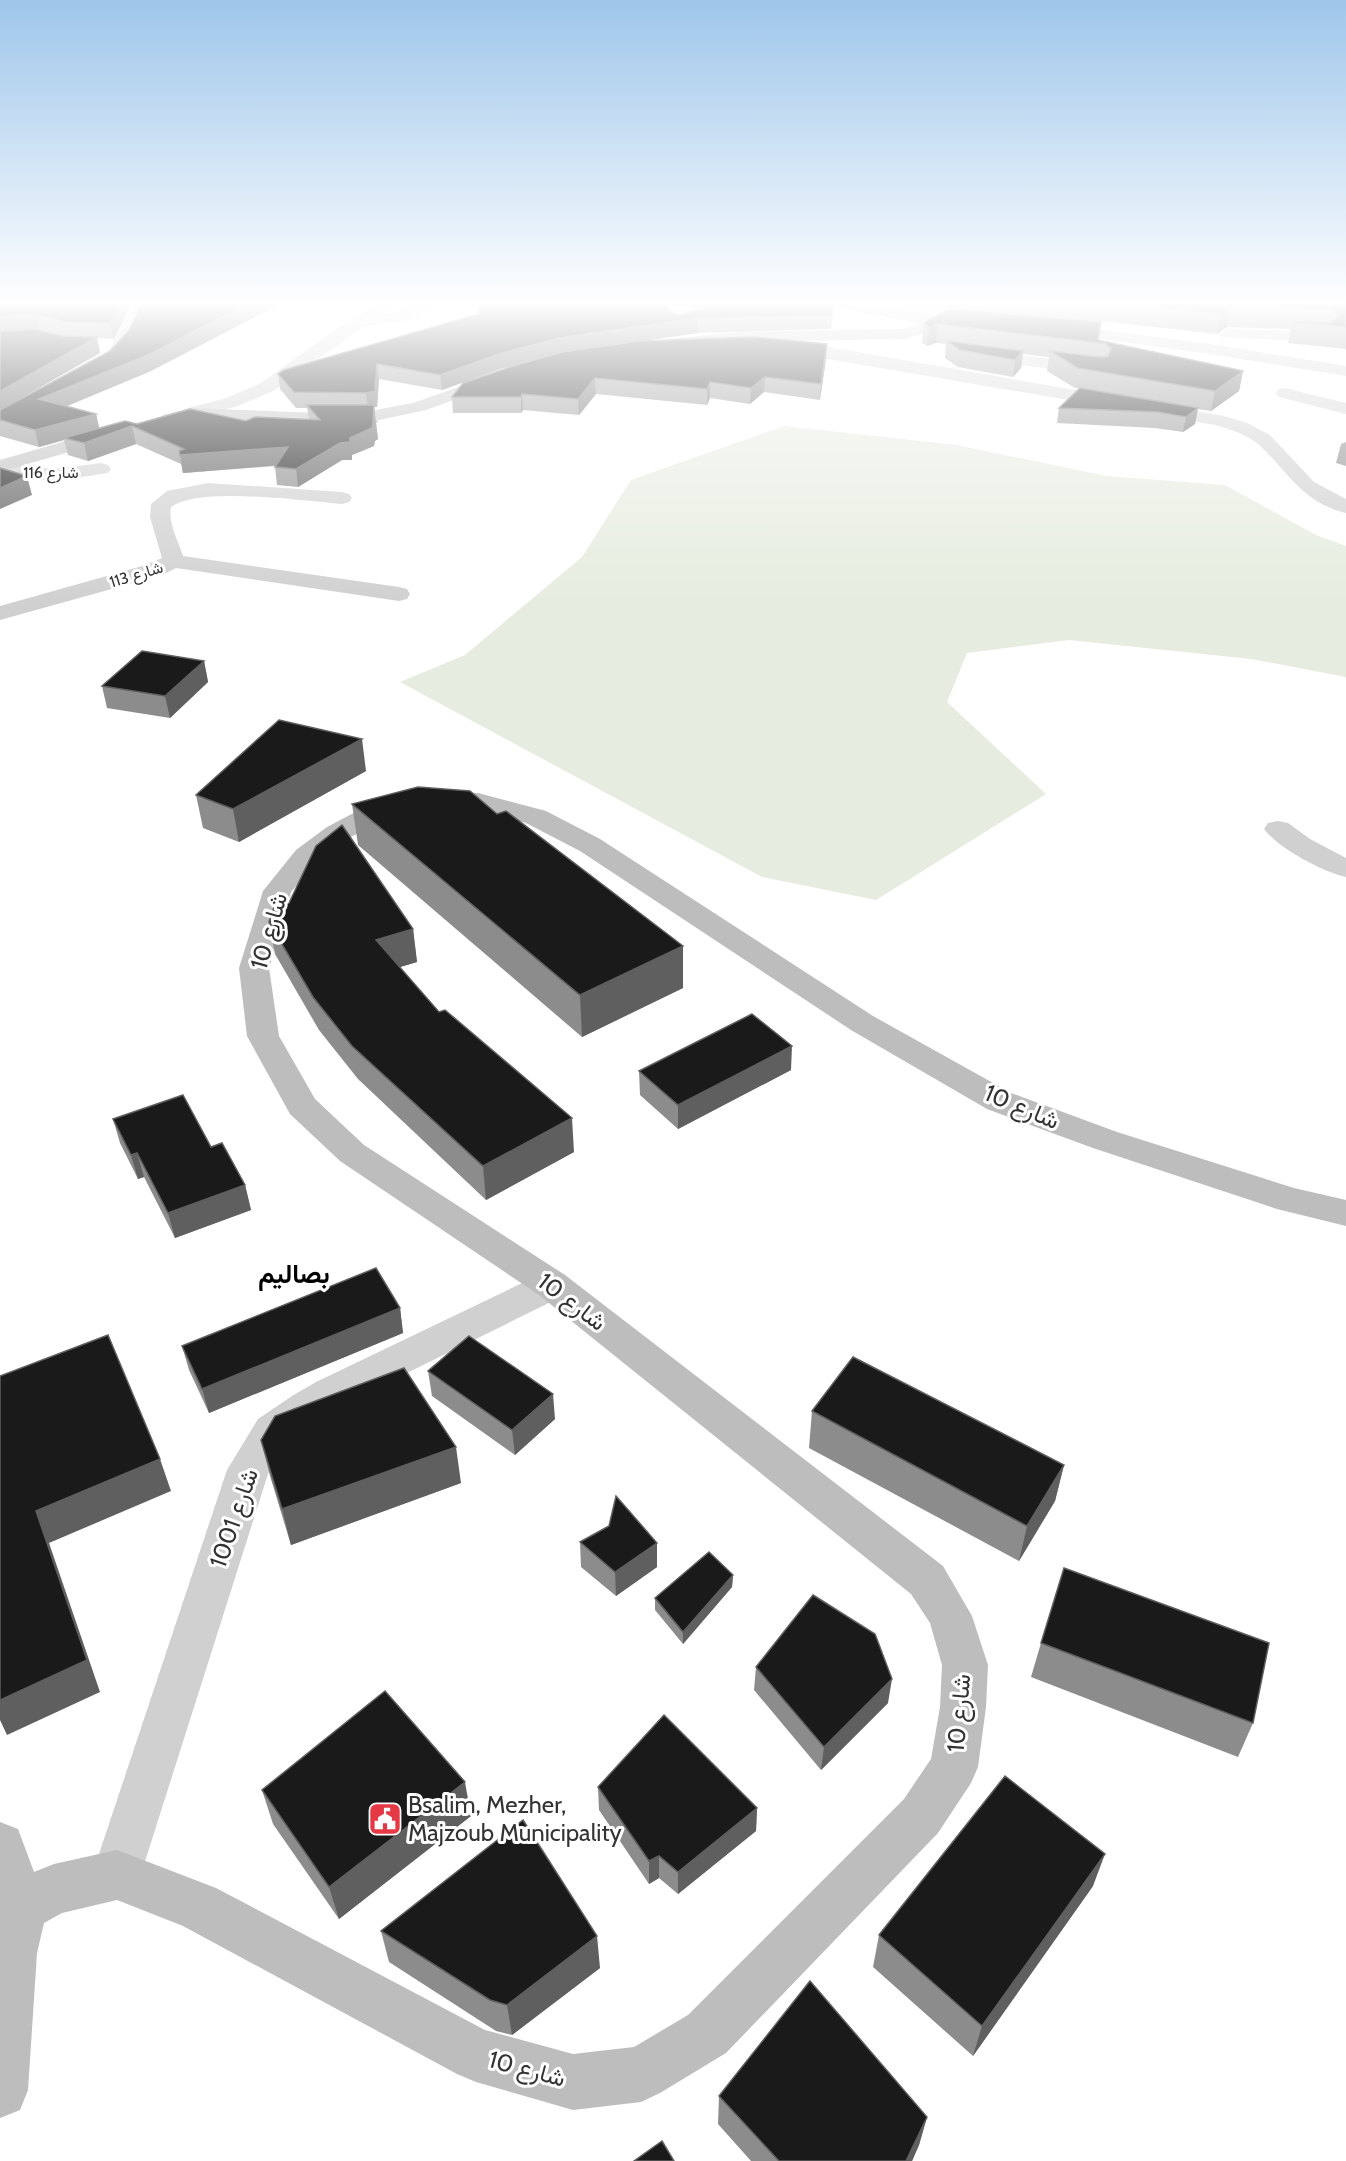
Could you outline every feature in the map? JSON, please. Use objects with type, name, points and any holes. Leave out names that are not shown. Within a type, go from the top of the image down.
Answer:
[{"type":"main road","points":[[146,426],[191,413],[334,417],[393,413],[426,404]]},
{"type":"main road","points":[[0,468],[41,453],[127,430]]},
{"type":"main road","name":"شارع 10","points":[[117,1875],[198,1906],[476,2055],[573,2082],[641,2074],[707,2034],[921,1816],[954,1767],[963,1707],[965,1665],[950,1616],[927,1580],[552,1285],[352,1153],[302,1106],[263,1036],[254,968],[277,891],[306,856],[337,833],[377,812],[414,802],[478,801],[536,817],[590,845],[862,1023],[999,1101],[1105,1140],[1279,1197],[1346,1213]]},
{"type":"main road","points":[[0,1847],[22,1907],[11,1953],[0,2090]]},
{"type":"main road","points":[[22,1907],[54,1889],[117,1875]]},
{"type":"street","points":[[191,413],[225,404]]},
{"type":"street","points":[[1126,404],[1218,420],[1240,427],[1263,439],[1307,486],[1346,507]]},
{"type":"street","points":[[1326,404],[1346,409]]},
{"type":"street","name":"شارع 116","points":[[0,468],[55,475],[101,469]]},
{"type":"street","name":"شارع 113","points":[[0,613],[154,570],[173,561],[158,512],[160,504],[174,495],[208,489],[342,498]]},
{"type":"street","points":[[173,561],[399,594]]},
{"type":"street","points":[[1278,830],[1300,845],[1346,869]]},
{"type":"street","name":"شارع 1001","points":[[117,1875],[248,1470],[272,1431],[330,1393],[552,1285]]},
{"type":"shaded area","points":[[784,426],[957,445],[1106,476],[1225,485],[1316,535],[1346,546],[1346,677],[1251,659],[1069,640],[967,653],[947,702],[1046,794],[876,900],[762,877],[400,682],[465,655],[582,557],[631,480]]},
{"type":"building","points":[[11,404],[57,404],[96,414],[35,430],[0,420],[0,410]]},
{"type":"building","points":[[1063,404],[1173,404],[1198,408],[1186,417],[1158,412],[1059,408]]},
{"type":"building","points":[[307,405],[374,405],[373,422],[376,422],[372,428],[350,438],[350,442],[340,443],[296,469],[275,467],[288,447],[180,455],[179,451],[184,449],[132,426],[84,443],[64,438],[125,421],[137,424],[190,409],[246,421],[255,417],[320,420]]},
{"type":"building","points":[[0,468],[27,476],[0,488]]},
{"type":"building","points":[[142,651],[204,661],[165,696],[102,686]]},
{"type":"building","points":[[279,720],[362,739],[233,809],[196,795]]},
{"type":"building","points":[[418,787],[470,791],[497,814],[506,811],[683,946],[580,995],[352,804]]},
{"type":"building","points":[[342,825],[413,929],[376,940],[439,1012],[445,1010],[572,1118],[483,1166],[352,1046],[313,997],[269,922],[274,907],[289,903],[316,846]]},
{"type":"building","points":[[752,1014],[792,1046],[678,1105],[639,1071]]},
{"type":"building","points":[[183,1095],[211,1147],[222,1143],[245,1185],[168,1213],[137,1153],[131,1155],[113,1119]]},
{"type":"building","points":[[376,1268],[400,1308],[202,1389],[182,1346]]},
{"type":"building","points":[[108,1335],[160,1459],[36,1511],[87,1660],[0,1700],[0,1376]]},
{"type":"building","points":[[469,1336],[553,1394],[512,1430],[428,1371]]},
{"type":"building","points":[[853,1357],[1064,1465],[1027,1526],[812,1411]]},
{"type":"building","points":[[404,1368],[456,1447],[282,1509],[261,1440],[275,1416]]},
{"type":"building","points":[[616,1496],[657,1543],[615,1572],[580,1542],[609,1526]]},
{"type":"building","points":[[709,1552],[733,1575],[683,1632],[655,1598]]},
{"type":"building","points":[[1064,1568],[1269,1643],[1253,1723],[1041,1643]]},
{"type":"building","points":[[813,1595],[875,1634],[892,1679],[824,1747],[756,1667]]},
{"type":"building","points":[[385,1691],[465,1782],[329,1887],[262,1790]]},
{"type":"building","points":[[664,1715],[757,1808],[678,1872],[659,1856],[649,1861],[598,1787]]},
{"type":"building","points":[[1005,1776],[1105,1854],[982,2026],[879,1935]]},
{"type":"building","points":[[523,1820],[597,1936],[507,2005],[490,2000],[381,1931]]},
{"type":"building","points":[[810,1981],[927,2117],[906,2161],[779,2161],[719,2096]]},
{"type":"building","points":[[662,2141],[674,2161],[634,2161]]},
{"type":"place","name":"Bsalim, Mezher, Majzoub Municipality","points":[[385,1819]]},
{"type":"district","name":"بصاليم","points":[[294,1274]]}]
